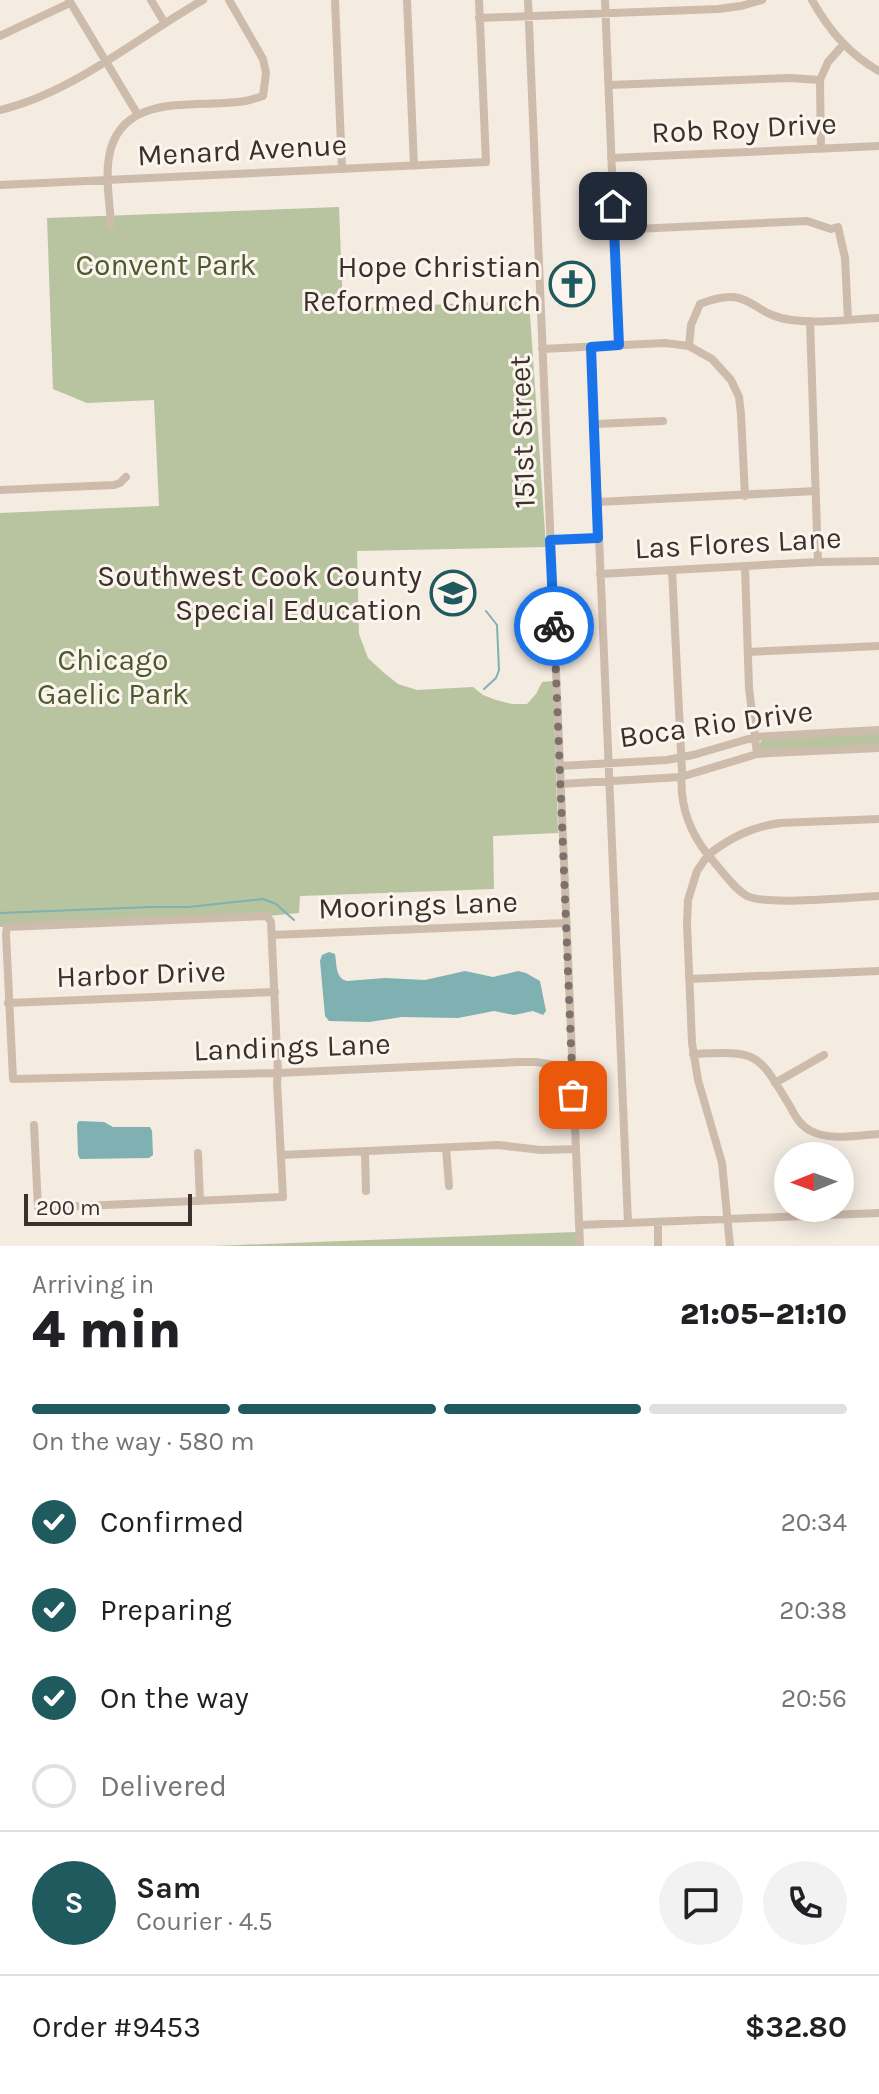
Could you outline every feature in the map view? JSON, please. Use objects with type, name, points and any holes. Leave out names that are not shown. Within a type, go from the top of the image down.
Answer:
[{"type":"street","points":[[151,0],[164,22]]},
{"type":"street","points":[[0,110],[47,94],[203,0]]},
{"type":"street","points":[[111,225],[108,162],[121,129],[138,115],[161,106],[245,101],[263,96],[266,73],[263,59],[229,0]]},
{"type":"street","points":[[335,0],[342,169]]},
{"type":"street","points":[[407,0],[414,166]]},
{"type":"street","points":[[479,0],[479,18],[718,9],[762,0]]},
{"type":"street","name":"151st Street","points":[[528,0],[580,1246]]},
{"type":"street","points":[[605,0],[619,345]]},
{"type":"street","points":[[812,0],[843,45],[879,71]]},
{"type":"street","points":[[0,36],[70,2],[138,115]]},
{"type":"street","name":"Menard Avenue","points":[[0,185],[486,162],[479,18]]},
{"type":"street","points":[[821,149],[820,80],[828,62],[843,45]]},
{"type":"street","points":[[610,85],[790,78],[820,80]]},
{"type":"street","name":"Rob Roy Drive","points":[[611,158],[879,146]]},
{"type":"street","points":[[614,230],[807,221],[831,229],[838,227],[845,258],[848,320]]},
{"type":"street","points":[[689,346],[691,325],[700,304],[726,296],[744,298],[779,318],[810,321],[879,318]]},
{"type":"street","points":[[810,321],[818,562]]},
{"type":"street","points":[[542,349],[665,343],[689,346],[712,359],[731,380],[739,397],[745,496]]},
{"type":"street","points":[[591,347],[628,1223]]},
{"type":"street","points":[[595,424],[663,421]]},
{"type":"street","points":[[0,490],[114,485],[126,477]]},
{"type":"street","points":[[598,502],[816,491]]},
{"type":"street","points":[[550,540],[598,538]]},
{"type":"street","name":"Las Flores Lane","points":[[600,574],[879,561]]},
{"type":"street","points":[[745,567],[749,688],[757,754]]},
{"type":"street","points":[[672,570],[682,797],[699,844],[741,891],[755,899],[773,901],[879,896]]},
{"type":"street","points":[[748,652],[879,646]]},
{"type":"street","name":"Boca Rio Drive","points":[[560,766],[681,758],[755,737],[879,730]]},
{"type":"street","name":"Boca Rio Drive","points":[[560,784],[681,777],[757,754],[879,748]]},
{"type":"street","points":[[730,1246],[722,1163],[693,1054],[688,900],[697,871],[708,855],[736,835],[763,825],[879,819]]},
{"type":"street","points":[[8,1003],[7,927],[267,916],[271,922],[283,1197],[38,1208],[34,1125]]},
{"type":"street","name":"Moorings Lane","points":[[272,935],[566,923]]},
{"type":"street","points":[[689,979],[879,971]]},
{"type":"street","name":"Harbor Drive","points":[[8,1003],[275,992]]},
{"type":"street","name":"Landings Lane","points":[[8,1003],[13,1079],[278,1073],[519,1062],[572,1068]]},
{"type":"street","points":[[693,1054],[746,1054],[764,1066],[800,1123],[811,1132],[831,1136],[879,1134]]},
{"type":"street","points":[[775,1083],[824,1055]]},
{"type":"street","points":[[281,1155],[498,1145],[541,1150],[576,1149]]},
{"type":"street","points":[[446,1148],[449,1186]]},
{"type":"street","points":[[365,1152],[366,1191]]},
{"type":"street","points":[[198,1153],[200,1201]]},
{"type":"street","points":[[579,1225],[879,1213]]},
{"type":"street","points":[[658,1222],[658,1246]]},
{"type":"green space","points":[[339,207],[343,309],[529,300],[546,547],[357,551],[359,634],[368,658],[398,684],[417,690],[473,687],[496,700],[527,704],[542,682],[553,681],[558,833],[493,836],[494,889],[300,896],[299,913],[267,916],[0,927],[0,513],[159,506],[154,400],[87,403],[53,389],[47,218]]},
{"type":"green space","points":[[879,733],[879,746],[765,752],[760,750],[759,744],[763,739]]},
{"type":"green space","points":[[576,1232],[576,1246],[213,1246]]},
{"type":"water","points":[[329,952],[335,954],[338,974],[347,981],[385,978],[425,980],[465,971],[493,977],[518,971],[526,973],[540,981],[546,1011],[543,1015],[533,1011],[514,1015],[494,1011],[458,1018],[329,1021],[325,1016],[320,961],[322,955]]},
{"type":"water","points":[[79,1121],[104,1122],[113,1127],[150,1127],[153,1155],[149,1158],[80,1159]]},
{"type":"waterway","points":[[484,689],[496,678],[499,670],[497,625],[486,611]]},
{"type":"waterway","points":[[0,913],[188,907],[263,899],[276,904],[294,920]]},
{"type":"way so far","points":[[554,626],[573,1095]]},
{"type":"place","name":"Hope Christian Reformed Church","points":[[572,284]]},
{"type":"place","name":"Southwest Cook County Special Education","points":[[453,593]]},
{"type":"route","points":[[554,626],[550,540],[598,538],[591,347],[619,345],[613,206]]},
{"type":"park label","name":"Convent Park","points":[[166,265]]},
{"type":"park label","name":"Chicago Gaelic Park","points":[[113,677]]}]
